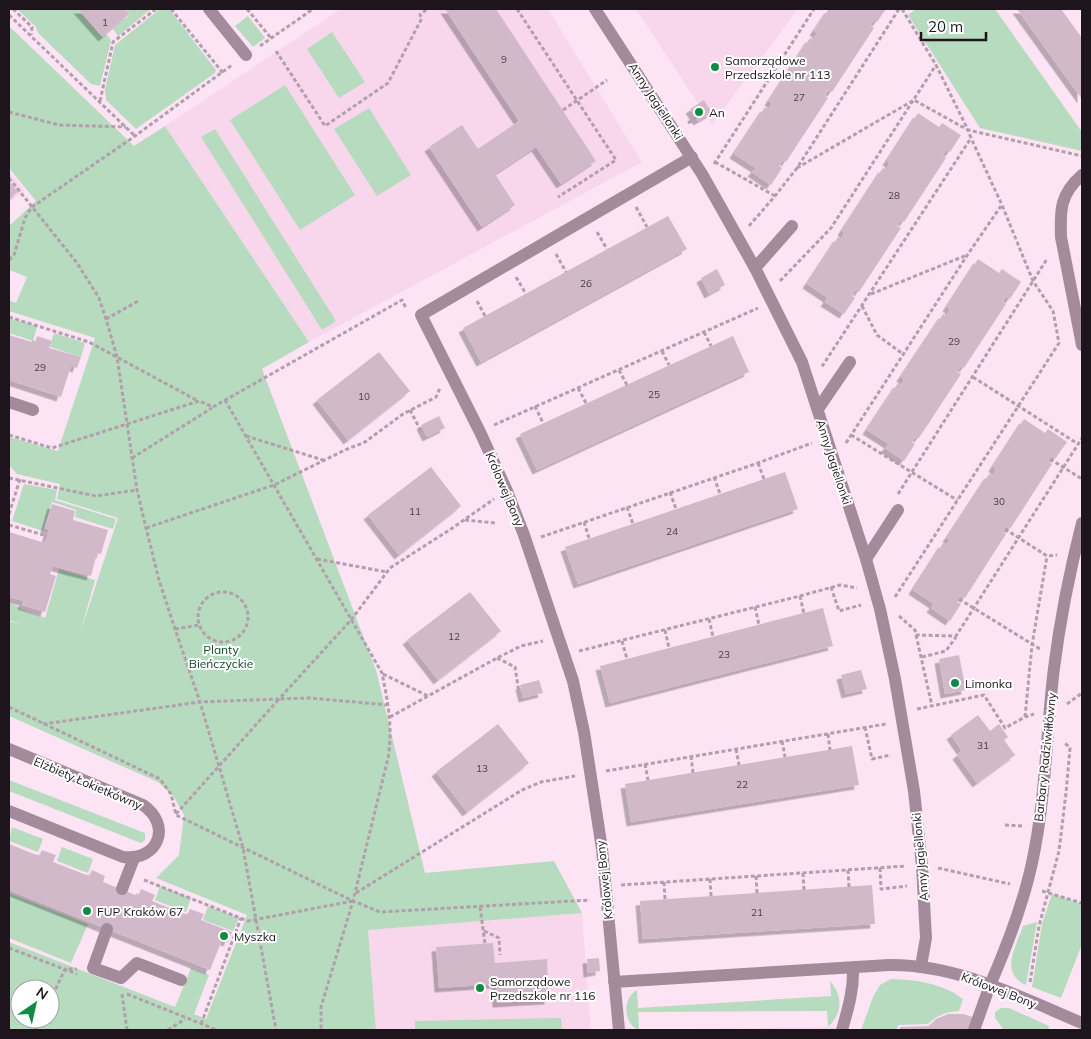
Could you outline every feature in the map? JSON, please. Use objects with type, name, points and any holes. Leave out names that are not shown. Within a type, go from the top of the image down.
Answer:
[{"type":"street","points":[[209,9],[246,55]]},
{"type":"street","name":"Anny Jagiellonki","points":[[596,9],[692,157],[739,238],[802,362],[810,385],[872,583],[884,608],[914,791],[922,866],[926,938],[922,966]]},
{"type":"street","points":[[421,315],[692,157]]},
{"type":"street","points":[[1082,175],[1070,188],[1061,206],[1061,237],[1082,345]]},
{"type":"street","points":[[755,268],[792,226]]},
{"type":"street","name":"Królowej Bony","points":[[421,315],[480,432],[507,491],[527,542],[573,681],[602,850],[618,1030]]},
{"type":"street","points":[[818,409],[850,362]]},
{"type":"street","points":[[9,402],[33,410]]},
{"type":"street","points":[[866,559],[898,510]]},
{"type":"street","name":"Barbary Radziwiłłówny","points":[[974,1030],[1019,909],[1033,858],[1041,807],[1056,658],[1082,523]]},
{"type":"street","name":"Elżbiety Łokietkówny","points":[[9,749],[143,805],[150,810],[156,818],[159,827],[156,845],[149,852],[134,858]]},
{"type":"street","points":[[9,811],[123,857],[134,858],[122,889]]},
{"type":"street","points":[[107,929],[93,968],[121,978],[137,963],[181,980]]},
{"type":"street","name":"Królowej Bony","points":[[614,982],[889,965],[922,966],[946,971],[990,985],[1082,1023]]},
{"type":"street","points":[[842,1030],[854,984],[853,967]]},
{"type":"path","points":[[13,9],[32,27],[31,36]]},
{"type":"path","points":[[100,101],[113,42],[156,9]]},
{"type":"path","points":[[171,9],[223,72]]},
{"type":"path","points":[[247,9],[271,38]]},
{"type":"path","points":[[9,260],[14,255],[25,218],[32,207],[313,9]]},
{"type":"path","points":[[276,51],[324,126],[388,83],[422,18],[420,15],[427,9]]},
{"type":"path","points":[[517,9],[616,160],[558,198]]},
{"type":"path","points":[[702,174],[712,167],[814,9]]},
{"type":"path","points":[[739,238],[798,168],[898,9]]},
{"type":"path","points":[[902,9],[936,65],[968,130],[1002,205],[1033,281],[1053,311],[1059,343],[884,608],[915,630],[932,706]]},
{"type":"path","points":[[9,15],[135,136]]},
{"type":"path","points":[[480,432],[704,332],[770,297],[832,228],[936,65]]},
{"type":"path","points":[[563,110],[608,80]]},
{"type":"path","points":[[798,168],[914,100]]},
{"type":"path","points":[[914,100],[968,130],[1082,156]]},
{"type":"path","points":[[9,112],[59,125],[126,127]]},
{"type":"path","points":[[810,385],[971,138]]},
{"type":"path","points":[[715,162],[776,196]]},
{"type":"path","points":[[9,178],[77,262],[98,298],[106,319],[117,357],[137,490],[146,528],[175,629],[200,702],[243,848],[276,1030]]},
{"type":"path","points":[[834,461],[968,254],[1002,205]]},
{"type":"path","points":[[635,207],[647,227]]},
{"type":"path","points":[[595,229],[607,249]]},
{"type":"path","points":[[898,510],[892,504],[1061,237]]},
{"type":"path","points":[[555,252],[566,272]]},
{"type":"path","points":[[870,295],[968,254]]},
{"type":"path","points":[[515,274],[526,294]]},
{"type":"path","points":[[475,296],[486,316]]},
{"type":"path","points":[[106,319],[140,300]]},
{"type":"path","points":[[132,458],[225,400],[402,300],[413,320],[421,315]]},
{"type":"path","points":[[862,306],[877,336],[903,354]]},
{"type":"path","points":[[9,317],[89,342],[213,408]]},
{"type":"path","points":[[704,332],[711,346]]},
{"type":"path","points":[[662,351],[669,365]]},
{"type":"path","points":[[619,370],[626,385]]},
{"type":"path","points":[[146,528],[274,485],[364,442],[410,410],[436,397],[445,379],[451,376]]},
{"type":"path","points":[[973,377],[1078,444]]},
{"type":"path","points":[[578,388],[586,403]]},
{"type":"path","points":[[225,400],[382,673],[390,717],[391,735],[388,758],[353,901],[321,1007],[321,1030]]},
{"type":"path","points":[[9,434],[52,448],[199,401]]},
{"type":"path","points":[[536,406],[543,423]]},
{"type":"path","points":[[410,410],[422,433]]},
{"type":"path","points":[[851,435],[957,500]]},
{"type":"path","points":[[246,436],[324,461]]},
{"type":"path","points":[[527,542],[826,438]]},
{"type":"path","points":[[922,657],[946,651],[1082,438]]},
{"type":"path","points":[[1050,459],[1082,479]]},
{"type":"path","points":[[758,463],[764,479]]},
{"type":"path","points":[[9,478],[96,496],[137,490]]},
{"type":"path","points":[[714,478],[720,494]]},
{"type":"path","points":[[9,514],[20,479]]},
{"type":"path","points":[[176,814],[352,620],[390,568],[507,491]]},
{"type":"path","points":[[670,492],[676,509]]},
{"type":"path","points":[[627,507],[632,524]]},
{"type":"path","points":[[464,520],[496,523]]},
{"type":"path","points":[[584,522],[590,538]]},
{"type":"path","points":[[9,526],[47,536]]},
{"type":"path","points":[[1005,529],[1047,556],[1075,552]]},
{"type":"path","points":[[1024,717],[1032,645],[1047,556]]},
{"type":"path","points":[[316,559],[387,572]]},
{"type":"path","points":[[564,655],[831,587],[840,585],[857,588],[872,583]]},
{"type":"path","points":[[831,587],[839,611],[862,605]]},
{"type":"path","points":[[217,592],[233,594],[240,598],[248,612],[249,620],[241,636],[226,643],[217,642],[209,638],[203,633],[199,625],[199,609],[209,596],[217,592]]},
{"type":"path","points":[[800,596],[804,614]]},
{"type":"path","points":[[960,599],[1056,658]]},
{"type":"path","points":[[755,607],[759,625]]},
{"type":"path","points":[[710,619],[713,637]]},
{"type":"path","points":[[175,629],[199,625]]},
{"type":"path","points":[[665,630],[669,648]]},
{"type":"path","points":[[916,635],[956,636]]},
{"type":"path","points":[[390,717],[521,646],[558,637]]},
{"type":"path","points":[[622,641],[627,659]]},
{"type":"path","points":[[497,658],[515,667],[519,693]]},
{"type":"path","points":[[382,673],[428,696]]},
{"type":"path","points":[[355,893],[522,790],[541,782],[865,728],[932,706],[984,695],[1005,728],[1024,717],[1043,712]]},
{"type":"path","points":[[42,724],[200,702],[310,698],[388,704]]},
{"type":"path","points":[[9,707],[160,779],[172,794],[176,814]]},
{"type":"path","points":[[865,728],[872,759],[894,755]]},
{"type":"path","points":[[828,734],[830,750]]},
{"type":"path","points":[[782,741],[785,757]]},
{"type":"path","points":[[736,749],[739,765]]},
{"type":"path","points":[[691,756],[693,773]]},
{"type":"path","points":[[645,764],[648,780]]},
{"type":"path","points":[[176,814],[353,901],[380,912],[607,900]]},
{"type":"path","points":[[1005,824],[1023,826]]},
{"type":"path","points":[[605,886],[911,866]]},
{"type":"path","points":[[930,866],[1011,884]]},
{"type":"path","points":[[880,868],[881,889],[910,885]]},
{"type":"path","points":[[848,870],[849,887]]},
{"type":"path","points":[[128,873],[248,921],[353,901]]},
{"type":"path","points":[[803,873],[804,890]]},
{"type":"path","points":[[756,876],[757,893]]},
{"type":"path","points":[[710,879],[712,896]]},
{"type":"path","points":[[664,882],[665,899]]},
{"type":"path","points":[[1049,892],[1082,903]]},
{"type":"path","points":[[480,907],[485,944]]},
{"type":"path","points":[[217,1030],[201,1024],[241,918]]},
{"type":"path","points":[[483,931],[499,938],[500,955]]},
{"type":"path","points":[[60,980],[65,969]]},
{"type":"path","points":[[122,992],[128,1030]]},
{"type":"path","points":[[168,1030],[186,1018]]},
{"type":"shaded area","points":[[341,9],[548,9],[642,162],[309,342],[165,126]]},
{"type":"shaded area","name":"Samorządowe Przedszkole nr 113","points":[[636,9],[798,9],[712,125]]},
{"type":"shaded area","points":[[9,171],[24,190],[9,203]]},
{"type":"shaded area","name":"Samorządowe Przedszkole nr 116","points":[[582,913],[591,1030],[376,1030],[368,930]]},
{"type":"shaded area","points":[[834,1027],[838,1030],[619,1030]]},
{"type":"green space","points":[[17,9],[78,9],[102,37],[106,34],[111,40],[100,86],[91,84],[38,33],[36,27]]},
{"type":"green space","points":[[124,9],[151,9],[118,36],[113,29],[129,15]]},
{"type":"green space","points":[[160,9],[169,9],[216,70],[215,73],[136,129],[106,100],[105,90],[115,45]]},
{"type":"green space","points":[[916,9],[995,9],[1082,132],[1082,151],[980,128],[908,15]]},
{"type":"green space","points":[[248,16],[265,38],[253,47],[235,26]]},
{"type":"green space","name":"Planty Bieńczyckie","points":[[9,26],[134,146],[165,126],[309,342],[262,369],[376,670],[425,873],[554,861],[582,913],[368,930],[376,1030],[9,1030],[9,942],[175,1007],[191,968],[209,975],[194,1014],[206,1019],[247,915],[156,878],[179,855],[184,815],[174,797],[158,782],[9,716],[9,621],[23,625],[9,620],[9,603],[45,618],[59,569],[95,580],[80,633],[118,518],[57,499],[60,484],[17,474],[9,465],[9,437],[58,451],[95,338],[9,311],[9,300],[16,303],[27,277],[9,270],[9,226],[36,201],[9,168]]},
{"type":"green space","points":[[332,32],[365,82],[339,98],[307,49]]},
{"type":"green space","points":[[285,85],[355,195],[300,230],[230,120]]},
{"type":"green space","points":[[369,108],[411,175],[377,196],[334,129]]},
{"type":"green space","points":[[215,129],[336,321],[322,330],[201,137]]},
{"type":"green space","points":[[9,318],[37,326],[33,341],[9,333]]},
{"type":"green space","points":[[54,333],[85,343],[81,357],[50,347]]},
{"type":"green space","points":[[24,484],[57,490],[55,500],[116,519],[113,529],[75,517],[76,510],[52,502],[43,531],[12,521]]},
{"type":"green space","points":[[9,780],[145,833],[145,840],[141,843],[9,791]]},
{"type":"green space","points":[[12,827],[43,839],[38,852],[9,841]]},
{"type":"green space","points":[[62,847],[93,859],[88,873],[57,861]]},
{"type":"green space","points":[[160,886],[191,898],[186,912],[155,900]]},
{"type":"green space","points":[[9,893],[88,924],[71,963],[9,938]]},
{"type":"green space","points":[[1052,894],[1082,904],[1082,944],[1061,998],[1032,987],[1042,924]]},
{"type":"green space","points":[[208,906],[239,918],[233,931],[203,920]]},
{"type":"green space","points":[[1037,922],[1026,985],[1013,974],[1011,967],[1012,959],[1023,926]]},
{"type":"green space","points":[[891,979],[910,980],[947,989],[963,999],[959,1011],[942,1014],[928,1024],[898,1025],[897,1030],[861,1030],[873,997],[880,985]]},
{"type":"green space","points":[[830,981],[839,998],[839,1010],[828,1027],[827,1011],[638,1012],[639,1030],[630,1022],[626,1011],[629,999],[637,990],[638,1008],[831,996]]},
{"type":"green space","points":[[1001,1008],[1009,1008],[1049,1026],[1048,1030],[1004,1030],[995,1018],[995,1012]]},
{"type":"green space","points":[[561,1018],[562,1030],[415,1030],[415,1021]]},
{"type":"building","points":[[78,9],[124,9],[129,14],[103,37]]},
{"type":"building","points":[[445,9],[496,9],[596,161],[561,184],[536,147],[495,174],[515,205],[482,227],[429,147],[462,125],[478,149],[519,121]]},
{"type":"building","points":[[829,9],[886,9],[877,22],[874,20],[870,25],[874,28],[832,92],[828,90],[825,96],[828,98],[786,162],[783,160],[779,166],[782,168],[771,185],[752,172],[756,168],[734,154],[765,107],[768,110],[772,103],[769,101],[810,38],[813,40],[817,33],[814,31]]},
{"type":"building","points":[[1017,9],[1061,9],[1082,38],[1082,99]]},
{"type":"building","points":[[704,100],[712,113],[698,121],[690,109]]},
{"type":"building","points":[[918,113],[939,127],[942,123],[961,135],[950,152],[946,150],[943,155],[946,158],[904,222],[901,220],[897,226],[901,228],[859,292],[856,289],[852,296],[855,298],[844,314],[825,302],[828,298],[807,284],[838,237],[841,239],[844,233],[842,231],[883,168],[886,170],[890,163],[887,161]]},
{"type":"building","points":[[9,181],[18,192],[9,199]]},
{"type":"building","points":[[668,216],[687,249],[481,362],[463,328]]},
{"type":"building","points":[[978,259],[999,273],[1002,269],[1021,282],[1010,299],[1006,296],[1003,302],[1006,304],[964,368],[961,366],[957,372],[961,374],[919,438],[916,436],[912,442],[915,444],[904,461],[885,448],[889,444],[867,430],[898,383],[901,385],[904,380],[901,377],[943,314],[946,316],[950,309],[947,307]]},
{"type":"building","points":[[717,269],[725,285],[709,294],[701,278]]},
{"type":"building","points":[[9,335],[35,343],[37,336],[52,341],[49,348],[81,357],[77,368],[71,366],[61,397],[9,380]]},
{"type":"building","points":[[733,336],[749,372],[537,470],[520,434]]},
{"type":"building","points":[[379,352],[410,391],[348,440],[317,400]]},
{"type":"building","points":[[439,416],[445,428],[427,437],[421,425]]},
{"type":"building","points":[[1024,419],[1045,433],[1048,429],[1067,442],[1055,459],[1052,456],[1049,462],[1052,464],[1010,529],[1007,526],[1003,532],[1006,534],[965,598],[961,596],[957,602],[961,604],[950,621],[931,608],[934,604],[913,590],[943,543],[946,545],[950,540],[947,538],[989,474],[992,476],[996,470],[993,467]]},
{"type":"building","points":[[431,467],[461,506],[399,555],[368,515]]},
{"type":"building","points":[[785,472],[798,509],[578,584],[565,547]]},
{"type":"building","points":[[52,504],[75,511],[73,520],[108,530],[101,554],[97,553],[91,576],[53,566],[50,574],[56,576],[45,612],[22,605],[24,601],[9,597],[9,564],[11,556],[9,556],[9,532],[45,543],[49,529],[45,528]]},
{"type":"building","points":[[470,592],[501,631],[438,680],[407,640]]},
{"type":"building","points":[[823,608],[833,646],[610,703],[600,666]]},
{"type":"building","points":[[959,655],[966,690],[945,694],[939,659]]},
{"type":"building","points":[[861,670],[867,689],[846,694],[841,675]]},
{"type":"building","points":[[539,680],[543,693],[523,698],[520,685]]},
{"type":"building","points":[[978,715],[990,731],[999,724],[1008,737],[1004,740],[1015,755],[977,783],[957,755],[962,751],[951,735]]},
{"type":"building","points":[[498,724],[529,763],[467,812],[436,772]]},
{"type":"building","points":[[852,746],[859,785],[631,822],[625,784]]},
{"type":"building","points":[[9,844],[39,856],[42,850],[56,855],[53,862],[89,876],[92,870],[105,876],[103,882],[138,896],[141,889],[155,895],[152,901],[187,915],[190,909],[204,914],[201,920],[232,932],[228,942],[222,940],[210,970],[9,890]]},
{"type":"building","points":[[872,885],[875,924],[643,939],[640,901]]},
{"type":"building","points":[[493,943],[495,963],[547,959],[549,1000],[497,1003],[496,984],[439,988],[436,947]]},
{"type":"building","points":[[599,958],[600,971],[588,973],[587,959]]},
{"type":"building","points":[[948,1014],[963,1014],[973,1017],[968,1030],[900,1030],[900,1027],[929,1026],[936,1019]]},
{"type":"place","name":"Samorządowe Przedszkole nr 113","points":[[715,67]]},
{"type":"place","name":"An","points":[[699,112]]},
{"type":"place","name":"Limonka","points":[[955,683]]},
{"type":"place","name":"FUP Kraków 67","points":[[87,911]]},
{"type":"place","name":"Myszka","points":[[224,936]]},
{"type":"place","name":"Samorządowe Przedszkole nr 116","points":[[480,988]]}]
